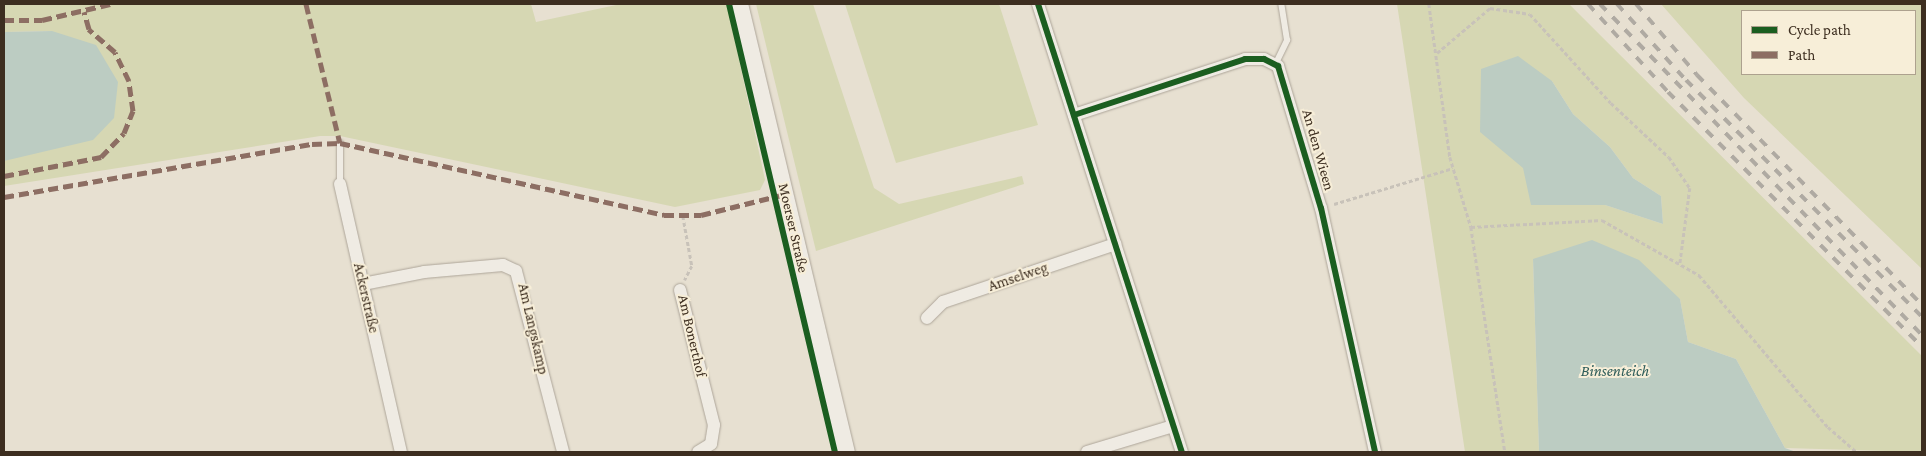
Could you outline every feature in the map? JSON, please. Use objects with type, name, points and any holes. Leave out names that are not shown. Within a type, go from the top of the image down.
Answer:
[{"type":"main road","name":"Moerser Straße","points":[[739,4],[846,452]]},
{"type":"street","points":[[1038,4],[1182,452]]},
{"type":"street","points":[[1074,115],[1245,60],[1264,59],[1275,65]]},
{"type":"street","name":"An den Wieen","points":[[1275,65],[1285,81],[1321,208],[1375,452]]},
{"type":"street","name":"Ackerstraße","points":[[340,184],[401,452]]},
{"type":"street","name":"Amselweg","points":[[927,318],[943,302],[1115,244]]},
{"type":"street","name":"Am Langskamp","points":[[363,284],[494,266],[516,271],[563,452]]},
{"type":"street","name":"Am Bonerthof","points":[[680,290],[714,425],[711,444],[698,452]]},
{"type":"street","points":[[1087,452],[1173,426]]},
{"type":"lane","points":[[1275,65],[1287,40],[1281,4]]},
{"type":"lane","name":"Ackerstraße","points":[[340,144],[340,184]]},
{"type":"path","points":[[1429,4],[1454,168],[1471,227],[1505,452]]},
{"type":"path","points":[[1437,53],[1490,8],[1530,14],[1611,103],[1669,157],[1690,188],[1680,264]]},
{"type":"path","points":[[1321,208],[1454,168]]},
{"type":"path","points":[[1471,227],[1602,220],[1680,264],[1705,281],[1828,427],[1857,452]]},
{"type":"green space","points":[[4,4],[531,4],[536,22],[621,4],[727,4],[765,180],[760,190],[675,207],[340,136],[320,136],[4,186],[4,161],[42,148],[52,31],[4,32]]},
{"type":"green space","points":[[756,4],[813,4],[874,188],[899,204],[1022,176],[1024,184],[816,251]]},
{"type":"green space","points":[[845,4],[999,4],[1038,125],[896,163]]},
{"type":"green space","points":[[1397,4],[1569,4],[1922,356],[1922,452],[1785,448],[1736,359],[1688,342],[1680,299],[1533,259],[1539,452],[1465,452]],"holes":[[[1552,81],[1573,114],[1610,147],[1633,178],[1661,196],[1663,224],[1605,205],[1532,205],[1524,168]]]},
{"type":"green space","points":[[1661,4],[1922,4],[1922,269],[1744,98]]},
{"type":"water","points":[[52,31],[96,45],[118,82],[114,118],[93,140],[4,161],[4,32]]},
{"type":"water","points":[[1518,56],[1552,81],[1573,114],[1610,147],[1633,178],[1661,196],[1663,224],[1605,205],[1531,205],[1523,168],[1480,132],[1481,69]]},
{"type":"water","name":"Binsenteich","points":[[1592,240],[1639,260],[1680,299],[1688,342],[1736,359],[1785,448],[1796,452],[1539,452],[1533,259]]},
{"type":"railway","points":[[1588,4],[1668,92],[1922,347]]},
{"type":"railway","points":[[1600,4],[1922,335]]},
{"type":"railway","points":[[1617,4],[1686,80],[1922,317]]},
{"type":"railway","points":[[1636,4],[1697,75],[1922,305]]},
{"type":"marked path","points":[[4,20],[42,20],[110,4]]},
{"type":"marked path","points":[[306,4],[340,143]]},
{"type":"marked path","points":[[4,176],[101,157],[124,133],[133,111],[129,81],[115,52],[89,29],[84,12]]},
{"type":"marked path","points":[[4,197],[312,144],[340,143],[664,215],[701,215],[785,194]]},
{"type":"cycle path","points":[[729,4],[835,452]]},
{"type":"cycle path","points":[[1038,4],[1182,452]]},
{"type":"cycle path","points":[[1074,115],[1245,59],[1264,59],[1278,66],[1321,208],[1375,452]]}]
